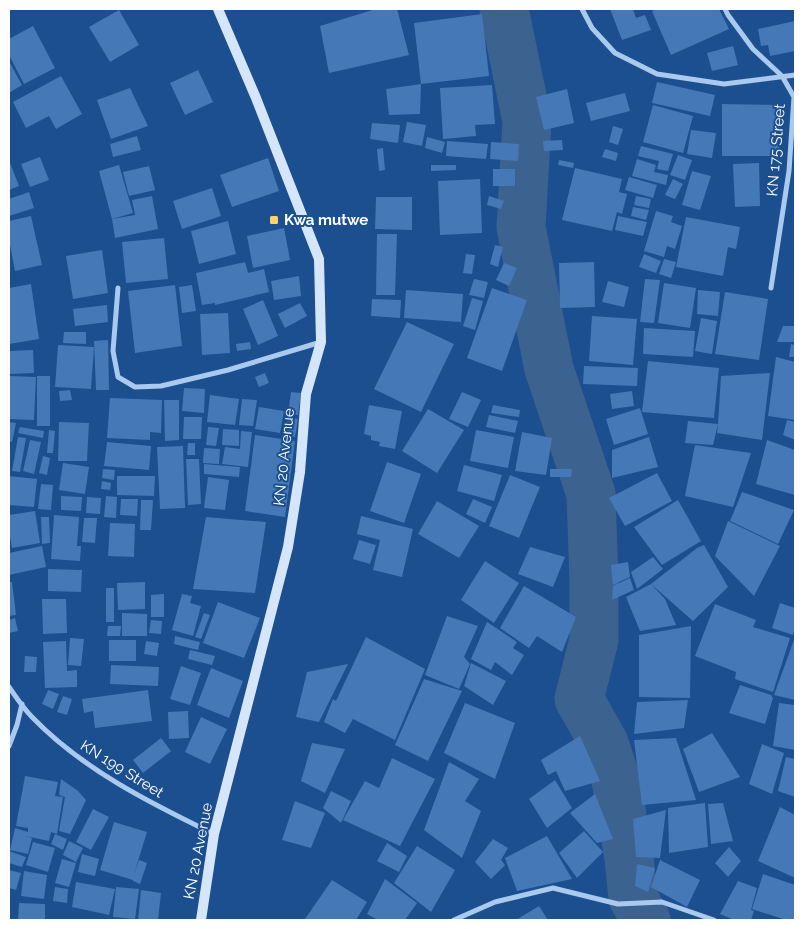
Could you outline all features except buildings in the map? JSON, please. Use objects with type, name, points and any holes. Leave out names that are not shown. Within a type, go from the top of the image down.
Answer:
[{"type":"main road","name":"KN 20 Avenue","points":[[201,920],[214,834],[288,547],[300,472],[306,394],[321,342],[319,259],[256,98],[218,9]]},
{"type":"street","points":[[582,9],[592,28],[615,53],[657,74],[724,84],[795,75]]},
{"type":"street","name":"KN 175 Street","points":[[725,9],[753,50],[782,76],[794,97],[789,171],[771,288]]},
{"type":"street","points":[[118,288],[114,360],[118,377],[134,387],[161,386],[228,370],[321,342]]},
{"type":"street","name":"KN 199 Street","points":[[9,687],[32,717],[82,761],[166,810],[214,834]]},
{"type":"street","points":[[9,746],[22,704]]},
{"type":"street","points":[[454,920],[495,902],[553,888],[618,904],[662,902],[714,920]]},
{"type":"waterway","points":[[504,9],[527,121],[521,227],[549,369],[591,494],[594,640],[579,699],[604,743],[616,780],[629,858],[633,898],[646,920]]},
{"type":"waterway","points":[[591,494],[606,480]]},
{"type":"place","name":"Kwa mutwe","points":[[274,220]]}]
